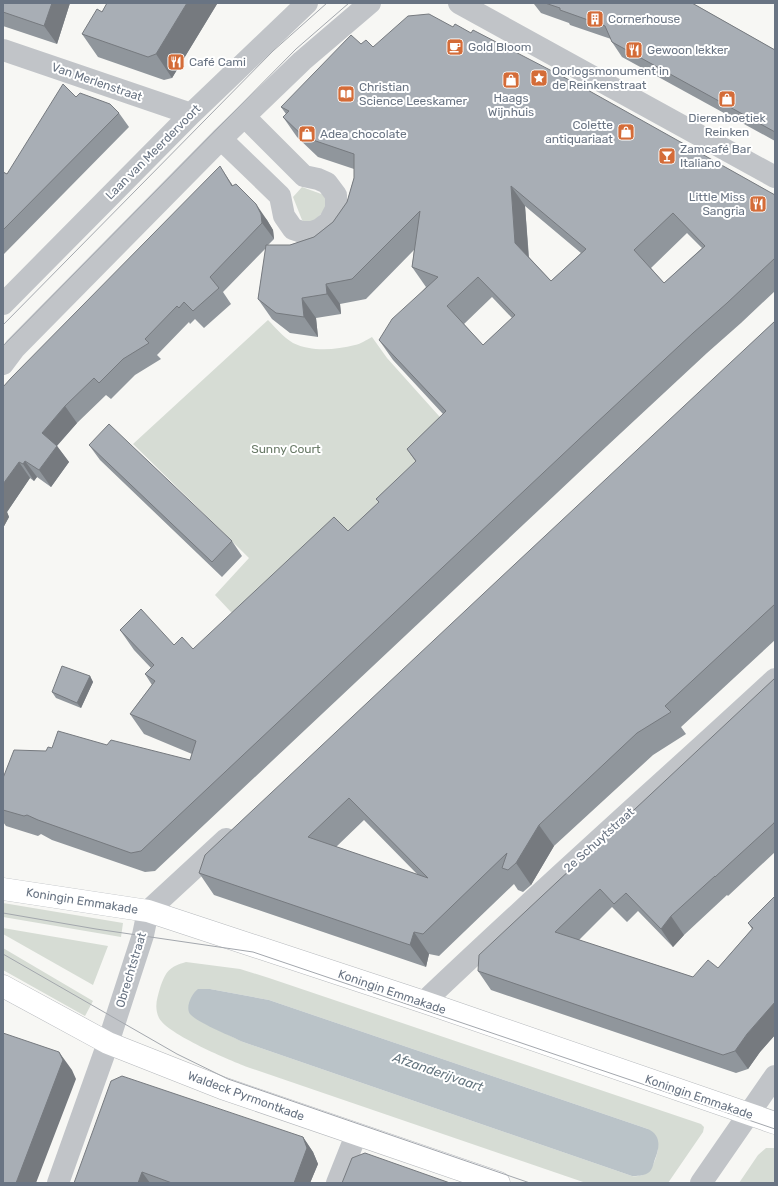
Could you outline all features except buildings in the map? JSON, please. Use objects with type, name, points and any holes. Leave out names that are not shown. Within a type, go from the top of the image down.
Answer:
[{"type":"main road","name":"Koningin Emmakade","points":[[3,889],[148,911],[424,1002],[775,1123]]},
{"type":"main road","name":"Waldeck Pyrmontkade","points":[[3,986],[108,1043],[222,1088],[499,1183]]},
{"type":"street","name":"Laan van Meerdervoort","points":[[3,304],[191,114],[307,3]]},
{"type":"street","points":[[3,364],[16,348],[221,139],[302,61],[370,3]]},
{"type":"street","points":[[459,3],[775,177]]},
{"type":"street","name":"Van Merlenstraat","points":[[3,50],[191,114]]},
{"type":"street","points":[[221,139],[280,196],[284,216],[292,229],[302,232],[312,232],[320,229],[329,222],[336,209],[336,195],[327,183],[318,179],[304,176],[245,117]]},
{"type":"street","name":"2e Schuytstraat","points":[[424,1002],[775,679]]},
{"type":"street","points":[[148,911],[241,825]]},
{"type":"street","name":"Obrechtstraat","points":[[58,1183],[108,1043],[143,935],[148,911]]},
{"type":"street","points":[[701,1183],[775,1076]]},
{"type":"street","points":[[337,1183],[356,1135]]},
{"type":"green space","points":[[302,187],[327,196],[329,204],[315,221],[306,223],[302,220],[293,197]]},
{"type":"green space","name":"Sunny Court","points":[[268,320],[289,341],[308,348],[340,348],[361,343],[372,337],[387,358],[456,435],[246,628],[215,595],[249,558],[133,444]]},
{"type":"green space","points":[[3,903],[123,923],[121,937],[3,917]]},
{"type":"green space","points":[[3,928],[108,946],[93,985],[3,934]]},
{"type":"green space","points":[[3,948],[93,1001],[85,1016],[3,970]]},
{"type":"green space","points":[[186,962],[240,969],[269,978],[701,1124],[704,1127],[703,1132],[668,1183],[586,1183],[250,1068],[186,1039],[164,1024],[157,1014],[156,1007],[160,988],[166,974],[172,968]],"holes":[[[210,989],[269,1000],[648,1129],[658,1150],[655,1161],[647,1173],[632,1176],[243,1042],[202,1022]]]},
{"type":"green space","points":[[766,1148],[775,1148],[775,1183],[739,1183],[758,1155]]},
{"type":"water","name":"Afzanderijvaart","points":[[198,989],[210,989],[269,1000],[648,1129],[655,1135],[658,1142],[658,1150],[653,1167],[650,1172],[646,1174],[632,1176],[243,1042],[207,1025],[190,1014],[188,1008],[190,1000]]},
{"type":"tram line","points":[[3,325],[273,51],[327,3]]},
{"type":"tram line","points":[[3,346],[296,49],[349,3]]},
{"type":"tram line","points":[[3,913],[96,929],[253,952],[775,1129]]},
{"type":"tram line","points":[[3,954],[177,1054],[228,1079],[530,1183]]},
{"type":"place","name":"Cornerhouse","points":[[595,19]]},
{"type":"place","name":"Gold Bloom","points":[[455,47]]},
{"type":"place","name":"Gewoon lekker","points":[[634,50]]},
{"type":"place","name":"Café Cami","points":[[176,62]]},
{"type":"place","name":"Oorlogsmonument in de Reinkenstraat","points":[[539,78]]},
{"type":"place","name":"Haags Wijnhuis","points":[[511,80]]},
{"type":"place","name":"Christian Science Leeskamer","points":[[346,94]]},
{"type":"place","name":"Dierenboetiek Reinken","points":[[727,99]]},
{"type":"place","name":"Colette antiquariaat","points":[[626,132]]},
{"type":"place","name":"Adea chocolate","points":[[307,134]]},
{"type":"place","name":"Zamcafé Bar Italiano","points":[[667,156]]},
{"type":"place","name":"Little Miss Sangria","points":[[758,204]]}]
